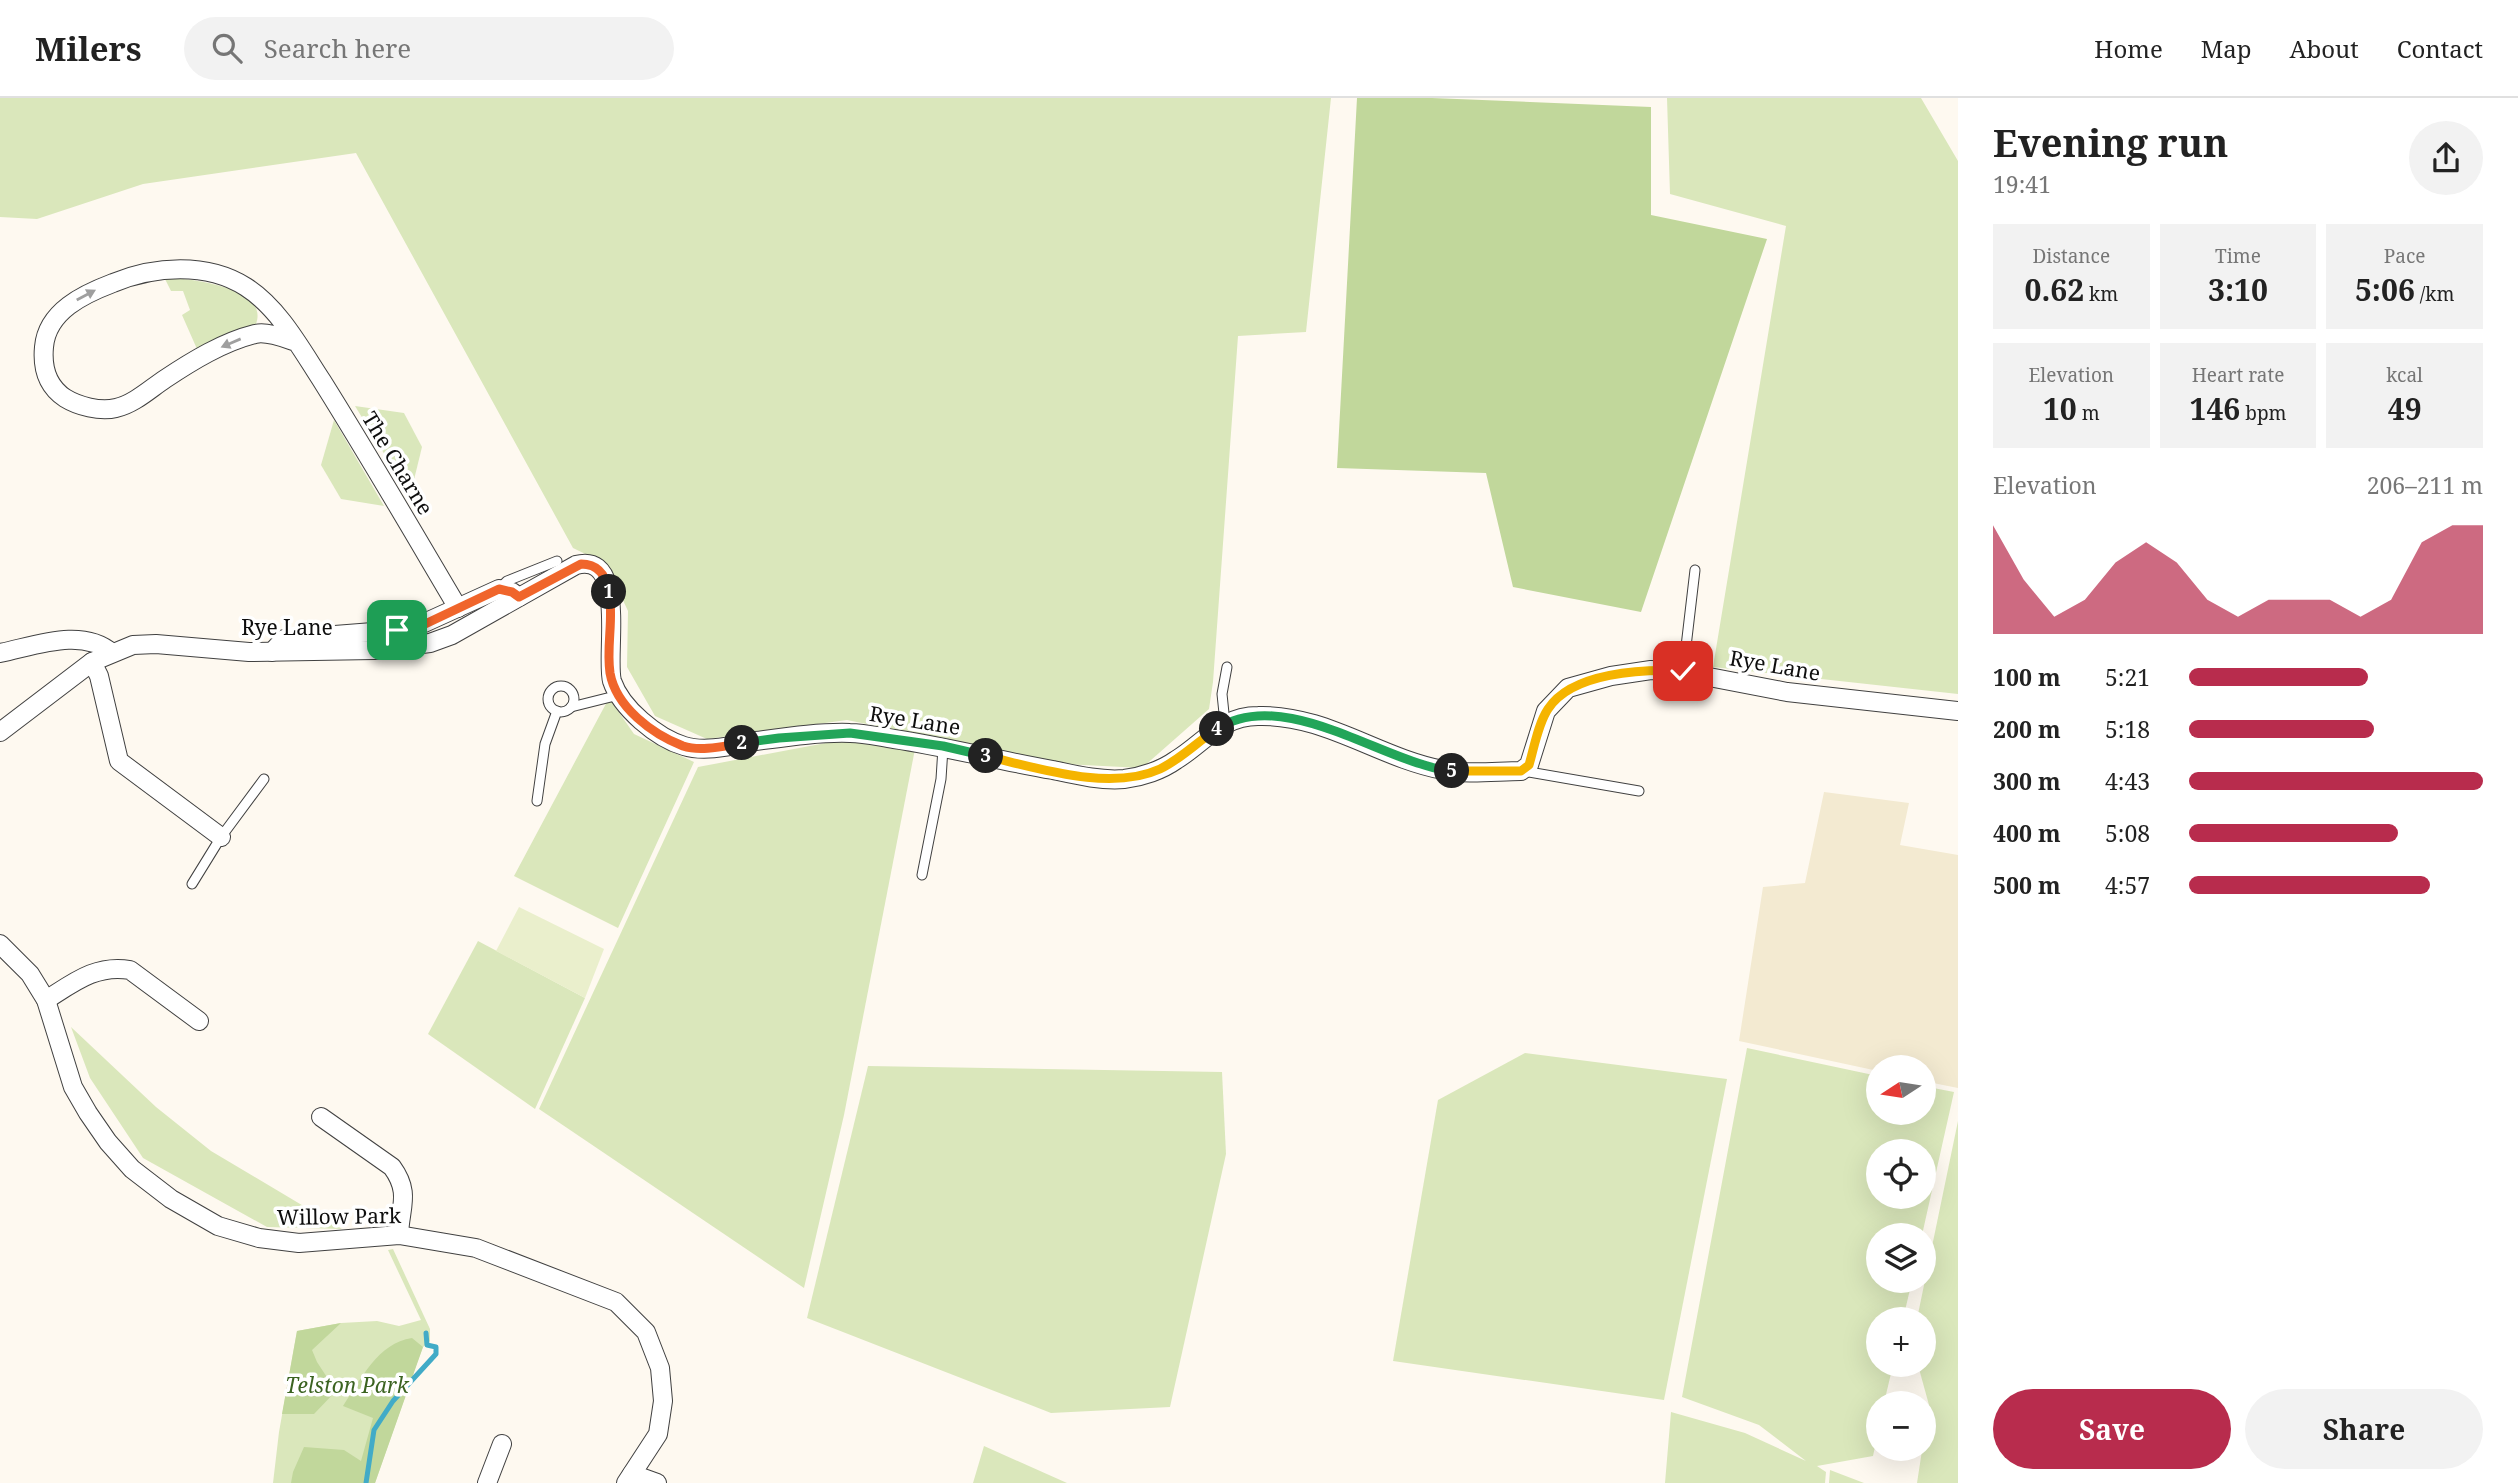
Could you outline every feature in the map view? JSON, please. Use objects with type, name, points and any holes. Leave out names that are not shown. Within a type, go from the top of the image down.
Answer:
[{"type":"street","name":"The Charne","points":[[296,342],[258,333],[239,340],[201,356],[129,404],[115,409],[87,407],[69,400],[50,385],[44,364],[44,345],[51,324],[70,304],[85,294],[135,274],[165,269],[222,275],[246,287],[261,299],[296,342],[458,608]]},
{"type":"street","name":"Rye Lane","points":[[0,732],[92,662],[133,645],[156,644],[272,652],[374,650],[430,643],[452,635],[576,565],[586,563],[600,571],[607,582],[611,604],[610,666],[619,695],[629,710],[650,727],[684,747],[708,748],[779,738],[850,733],[943,746],[1069,773],[1127,779],[1158,770],[1178,760],[1200,740],[1225,723],[1255,715],[1285,718],[1331,728],[1391,755],[1445,771],[1521,771],[1529,765],[1546,711],[1568,688],[1611,676],[1651,670],[1683,671],[1787,692],[1958,711]]},
{"type":"street","points":[[272,652],[284,639],[411,629],[499,589],[519,597]]},
{"type":"street","points":[[0,653],[66,640],[87,640],[102,644],[112,653]]},
{"type":"street","points":[[92,662],[99,676],[119,761],[220,837]]},
{"type":"street","name":"Willow Park","points":[[0,944],[30,974],[46,1000],[73,1087],[88,1113],[108,1142],[132,1169],[171,1199],[218,1226],[258,1238],[299,1243],[398,1235],[476,1248],[615,1302],[646,1332],[660,1368],[663,1401],[658,1434],[629,1478]]},
{"type":"street","points":[[46,1000],[90,973],[117,968],[130,970],[199,1021]]},
{"type":"street","points":[[321,1117],[392,1167],[399,1176],[404,1195],[398,1235]]},
{"type":"street","points":[[487,1483],[502,1444]]},
{"type":"street","points":[[629,1478],[657,1483]]},
{"type":"lane","points":[[499,589],[507,580],[557,561]]},
{"type":"lane","points":[[1683,671],[1695,570]]},
{"type":"lane","points":[[1225,723],[1222,694],[1227,667]]},
{"type":"lane","points":[[571,707],[574,699],[571,691],[559,687],[551,691],[548,699],[550,707],[565,712],[571,707],[619,695]]},
{"type":"lane","points":[[537,801],[544,744],[557,711]]},
{"type":"lane","points":[[922,875],[941,779],[943,746]]},
{"type":"lane","points":[[1521,771],[1639,791]]},
{"type":"lane","points":[[192,884],[220,837],[264,779]]},
{"type":"shaded area","points":[[1824,792],[1909,803],[1900,845],[1958,855],[1958,1088],[1936,1084],[1936,1055],[1866,1055],[1866,1068],[1739,1041],[1763,887],[1805,883]]},
{"type":"green space","points":[[0,98],[1331,98],[1306,332],[1238,336],[1209,709],[1142,768],[1064,764],[847,720],[707,739],[655,716],[627,667],[628,611],[606,564],[573,548],[356,153],[143,184],[37,219],[0,217]]},
{"type":"green space","points":[[1357,98],[1432,98],[1651,107],[1651,215],[1767,239],[1641,612],[1513,587],[1486,473],[1337,468]]},
{"type":"green space","points":[[1667,98],[1921,98],[1958,161],[1958,694],[1713,667],[1786,226],[1670,194]]},
{"type":"green space","points":[[164,277],[207,283],[239,293],[251,301],[257,311],[256,324],[227,334],[197,349],[182,315],[190,310],[183,291],[171,291]]},
{"type":"green space","points":[[355,406],[404,413],[422,447],[410,496]]},
{"type":"green space","points":[[334,420],[384,506],[341,499],[321,465]]},
{"type":"green space","points":[[609,698],[634,734],[694,762],[618,928],[514,876]]},
{"type":"green space","points":[[847,739],[915,749],[844,1115],[804,1288],[539,1109],[698,767]]},
{"type":"green space","points":[[519,907],[604,949],[585,998],[496,951]]},
{"type":"green space","points":[[478,941],[585,998],[535,1109],[428,1034]]},
{"type":"green space","points":[[71,1027],[156,1107],[211,1151],[342,1229],[267,1227],[143,1158],[90,1078]]},
{"type":"green space","points":[[1747,1048],[1866,1073],[1866,1125],[1936,1125],[1936,1089],[1954,1092],[1936,1172],[1936,1139],[1866,1139],[1866,1209],[1928,1209],[1925,1223],[1866,1223],[1866,1293],[1909,1293],[1906,1307],[1866,1307],[1866,1377],[1890,1377],[1887,1391],[1866,1391],[1866,1457],[1817,1466],[1826,1472],[1825,1483],[1665,1483],[1671,1412],[1745,1433],[1806,1461],[1759,1425],[1682,1397]]},
{"type":"green space","points":[[1525,1053],[1727,1079],[1664,1400],[1393,1361],[1438,1100]]},
{"type":"green space","points":[[868,1066],[1222,1072],[1226,1154],[1170,1407],[1051,1413],[807,1318]]},
{"type":"green space","points":[[1958,1121],[1958,1483],[1917,1483],[1920,1461],[1936,1461],[1936,1391],[1925,1391],[1921,1377],[1936,1377],[1936,1307],[1919,1307],[1922,1293],[1936,1293],[1936,1227]]},
{"type":"green space","name":"Telston Park","points":[[393,1249],[430,1329],[430,1341],[423,1347],[375,1483],[273,1483],[297,1331],[341,1323],[377,1321],[399,1326],[421,1320],[388,1250]]},
{"type":"green space","points":[[341,1323],[312,1350],[336,1391],[314,1414],[282,1414],[297,1331]]},
{"type":"green space","points":[[412,1338],[423,1347],[375,1483],[291,1483],[304,1447],[344,1450],[361,1461],[373,1418],[343,1406],[380,1355],[400,1341]]},
{"type":"green space","points":[[984,1446],[1067,1483],[973,1483]]},
{"type":"green space","points":[[1830,1470],[1864,1483],[1829,1483]]},
{"type":"waterway","points":[[366,1483],[374,1430],[393,1401],[436,1354],[436,1347],[427,1345],[426,1333]]},
{"type":"route","points":[[397,630],[423,625],[499,589],[519,597],[576,565],[586,563],[600,571],[607,582],[612,614],[610,666],[619,695],[629,710],[650,727],[684,747],[708,748],[779,738],[850,733],[943,746],[1029,766],[1110,779],[1127,779],[1158,770],[1178,760],[1200,740],[1225,723],[1255,715],[1285,718],[1331,728],[1391,755],[1445,771],[1521,771],[1529,765],[1546,711],[1568,688],[1611,676],[1651,670],[1683,671]]}]
